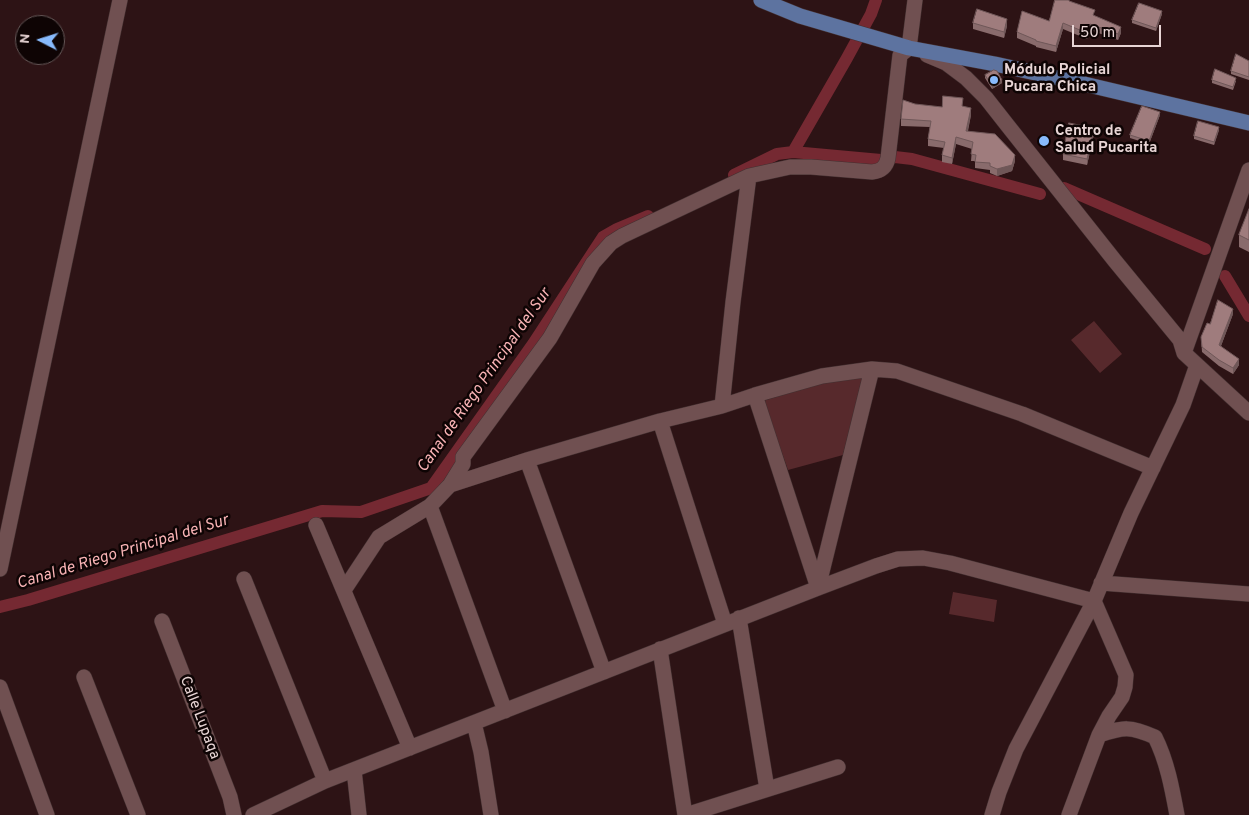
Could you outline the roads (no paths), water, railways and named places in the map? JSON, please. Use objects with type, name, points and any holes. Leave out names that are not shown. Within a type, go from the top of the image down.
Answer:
[{"type":"main road","points":[[761,0],[800,16],[910,48],[995,64],[1249,123]]},
{"type":"street","points":[[0,569],[120,0]]},
{"type":"street","points":[[344,590],[379,537],[430,506],[450,485],[462,464],[463,457],[550,338],[593,263],[611,243],[622,236],[750,176],[790,167],[872,172],[880,171],[884,168],[887,162],[900,56],[910,48],[915,0]]},
{"type":"street","points":[[910,48],[946,63],[966,78],[986,98],[1180,340],[1184,353],[1249,413]]},
{"type":"street","points":[[1184,353],[1249,170]]},
{"type":"street","points":[[722,406],[733,302],[750,176]]},
{"type":"street","points":[[992,815],[1016,749],[1094,601],[1131,513],[1183,404],[1197,365]]},
{"type":"street","points":[[450,485],[660,421],[722,406],[822,376],[872,369],[897,371],[1022,414],[1153,468]]},
{"type":"street","points":[[818,588],[872,369]]},
{"type":"street","points":[[755,395],[818,588]]},
{"type":"street","points":[[660,421],[725,624]]},
{"type":"street","points":[[527,460],[604,672]]},
{"type":"street","points":[[430,506],[505,711]]},
{"type":"street","points":[[316,525],[410,748]]},
{"type":"street","points":[[253,815],[325,781],[740,618],[898,559],[923,558],[950,563],[1094,601]]},
{"type":"street","points":[[244,579],[325,781]]},
{"type":"street","points":[[1101,583],[1249,594]]},
{"type":"street","points":[[1069,815],[1099,735],[1122,697],[1125,687],[1126,675],[1094,601]]},
{"type":"street","points":[[740,618],[767,789]]},
{"type":"street","name":"Calle Lupaqa","points":[[162,621],[230,796],[234,815]]},
{"type":"street","points":[[660,650],[686,815],[838,767]]},
{"type":"street","points":[[84,677],[138,815]]},
{"type":"street","points":[[0,686],[47,815]]},
{"type":"street","points":[[474,723],[481,752],[491,815]]},
{"type":"street","points":[[1099,735],[1128,728],[1142,731],[1155,737],[1169,775],[1177,815]]},
{"type":"street","points":[[354,770],[359,815]]},
{"type":"waterway","name":"Canal de Riego Principal del Sur","points":[[734,175],[777,154],[793,152],[847,58],[871,14],[876,0]]},
{"type":"waterway","points":[[793,152],[881,160],[895,157],[912,159],[1040,194]]},
{"type":"waterway","points":[[1064,188],[1205,249]]},
{"type":"waterway","name":"Canal de Riego Principal del Sur","points":[[0,607],[322,511],[361,512],[431,488],[533,344],[603,237],[648,216]]},
{"type":"waterway","points":[[1225,276],[1249,316]]},
{"type":"place","name":"Módulo Policial Pucara Chica","points":[[994,80]]},
{"type":"place","name":"Centro de Salud Pucarita","points":[[1044,141]]}]
